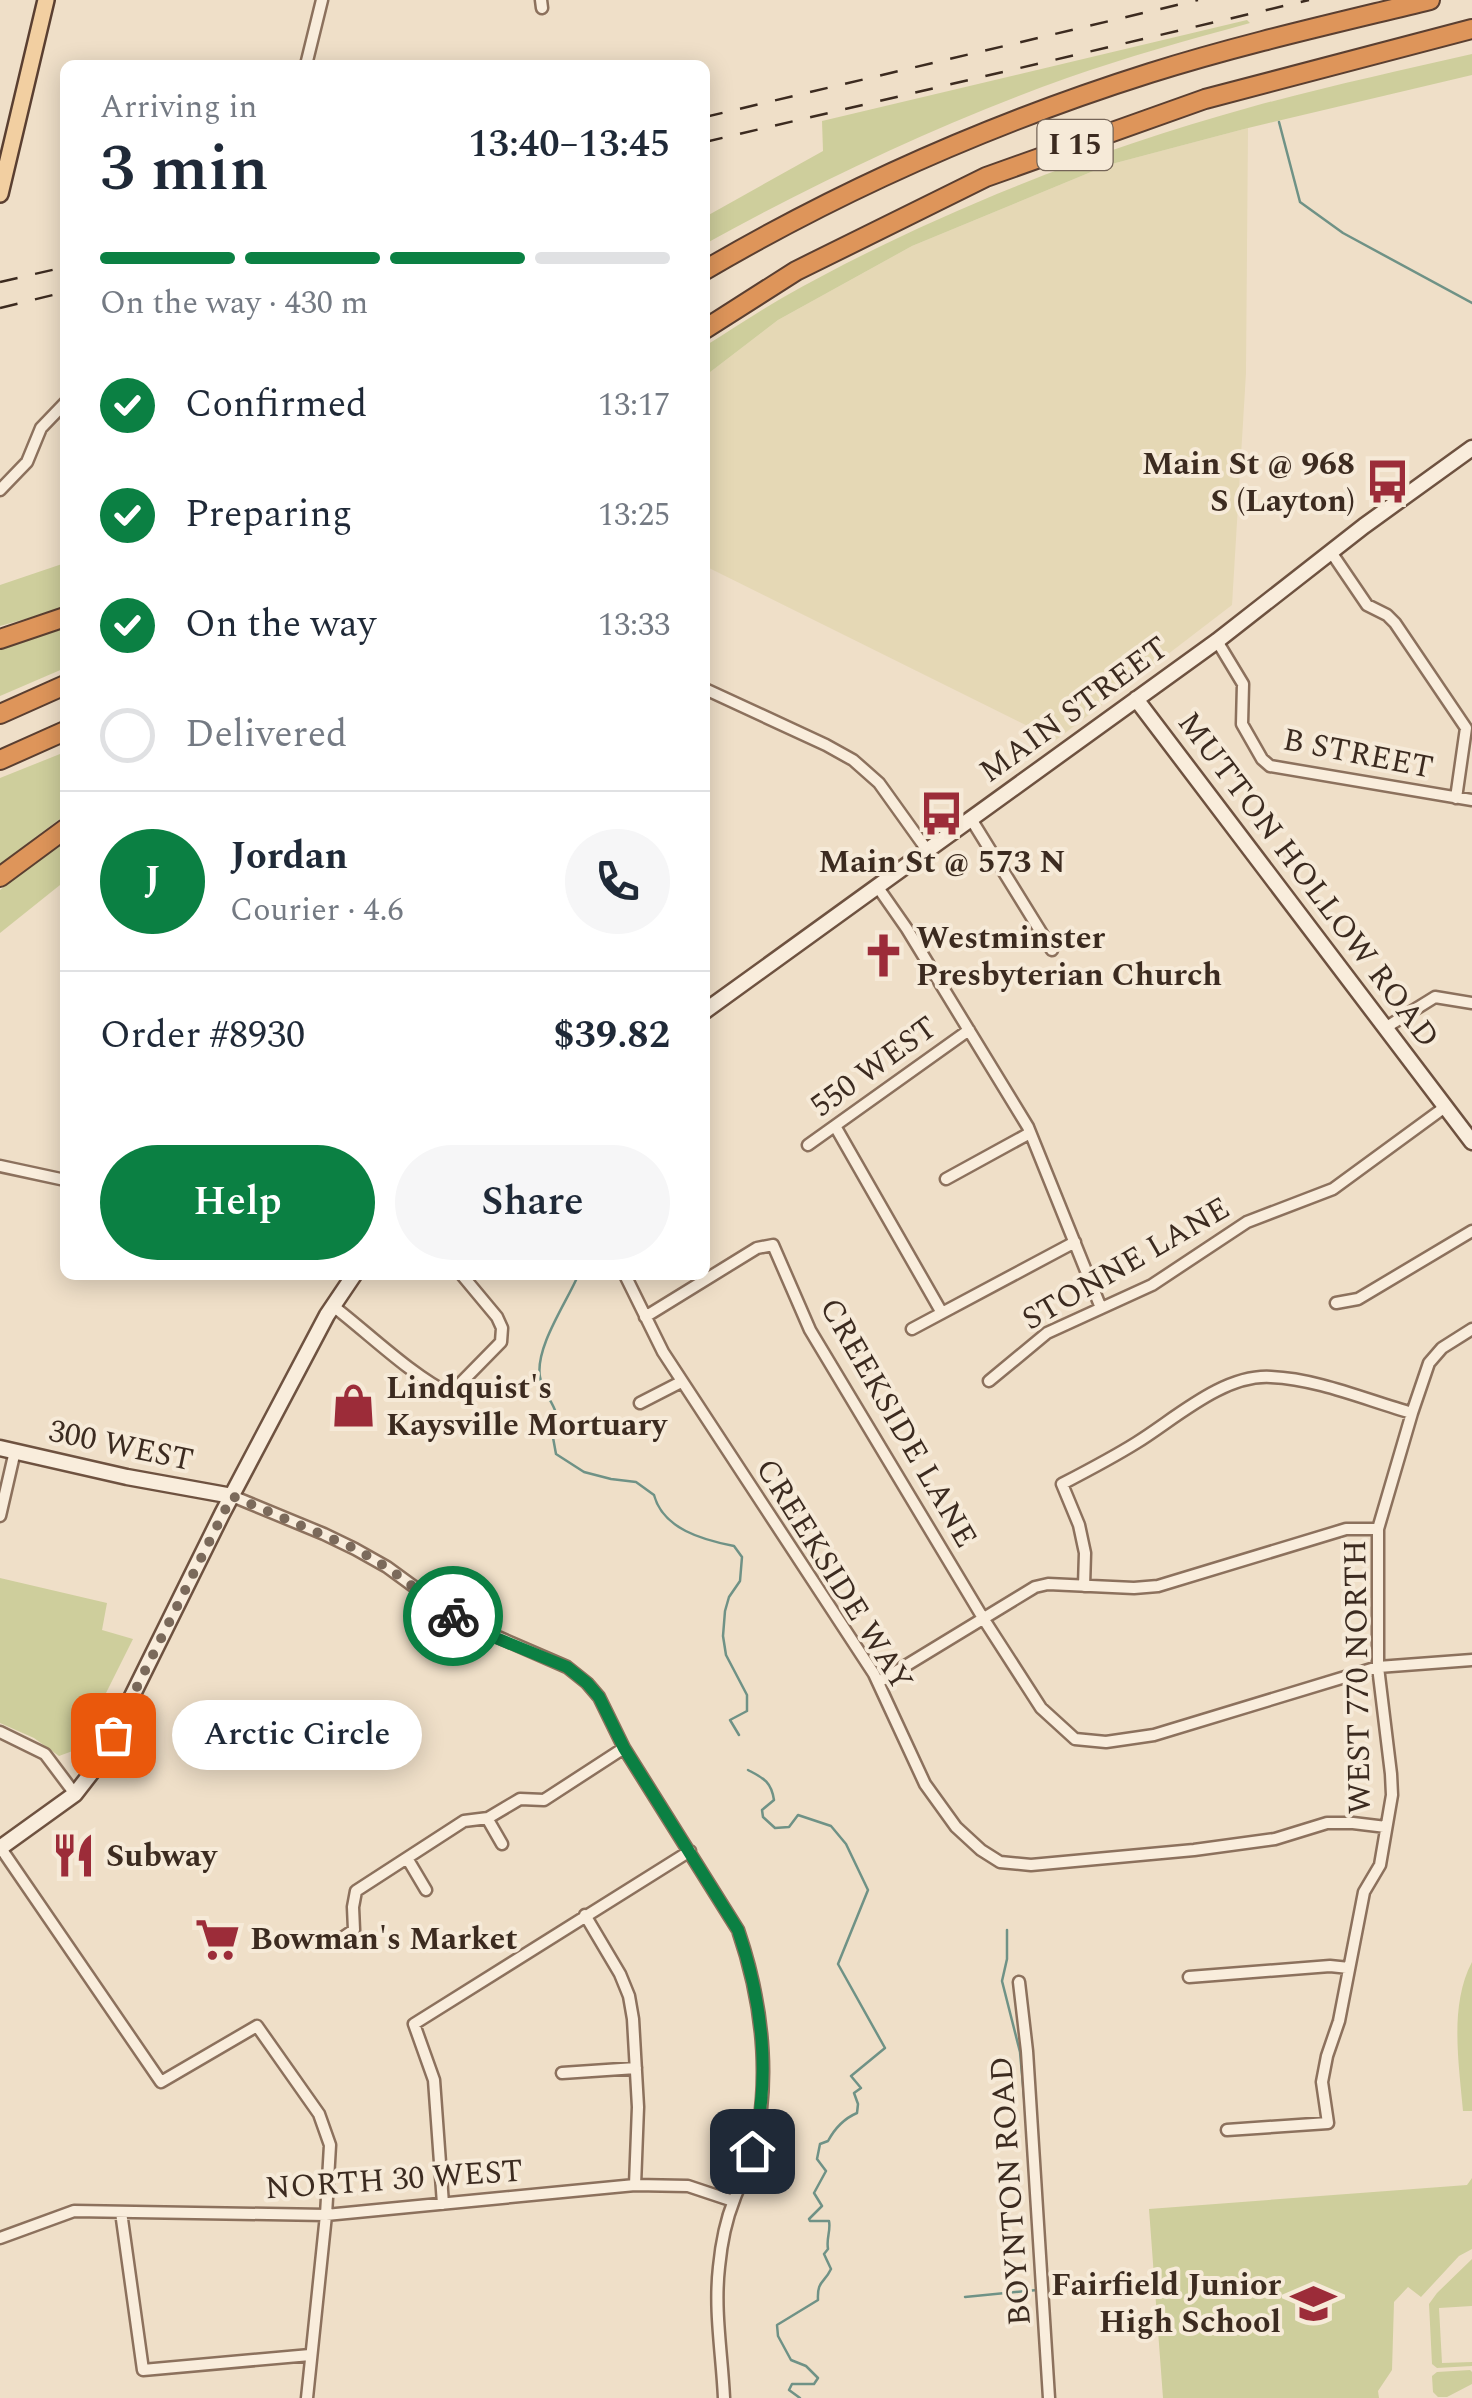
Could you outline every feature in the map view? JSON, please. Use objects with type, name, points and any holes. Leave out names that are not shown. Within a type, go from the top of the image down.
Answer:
[{"type":"highway","name":"I 15","points":[[710,267],[872,182],[1028,115],[1225,50],[1430,0]]},
{"type":"highway","name":"I 15","points":[[710,325],[796,270],[986,177],[1205,99],[1472,29]]},
{"type":"highway","points":[[0,639],[60,619]]},
{"type":"highway","points":[[0,714],[60,686]]},
{"type":"highway","points":[[0,760],[60,733]]},
{"type":"highway","points":[[0,877],[60,833]]},
{"type":"main road","points":[[0,194],[46,0]]},
{"type":"main road","name":"MAIN STREET","points":[[710,1006],[1217,641],[1472,448]]},
{"type":"main road","name":"MUTTON HOLLOW ROAD","points":[[1136,699],[1472,1142]]},
{"type":"main road","points":[[0,1848],[75,1794],[99,1763],[232,1496],[351,1280]]},
{"type":"main road","name":"300 WEST","points":[[7,1450],[232,1496]]},
{"type":"street","points":[[307,60],[322,0]]},
{"type":"street","points":[[0,490],[26,462],[40,428],[60,408]]},
{"type":"street","points":[[1331,552],[1367,605],[1395,623],[1469,726],[1456,798]]},
{"type":"street","name":"B STREET","points":[[1217,641],[1243,684],[1242,724],[1270,766],[1472,800]]},
{"type":"street","points":[[710,691],[853,760],[879,783],[928,850]]},
{"type":"street","points":[[972,819],[1052,950]]},
{"type":"street","points":[[877,886],[907,928],[1030,1133],[1101,1308]]},
{"type":"street","points":[[1386,1028],[1435,998],[1472,1002]]},
{"type":"street","name":"550 WEST","points":[[808,1145],[969,1030]]},
{"type":"street","name":"STONNE LANE","points":[[989,1381],[1046,1332],[1152,1285],[1247,1222],[1333,1189],[1445,1107]]},
{"type":"street","points":[[834,1126],[942,1313]]},
{"type":"street","points":[[946,1178],[1030,1133]]},
{"type":"street","points":[[0,1166],[60,1179]]},
{"type":"street","points":[[1336,1303],[1358,1299],[1472,1231]]},
{"type":"street","points":[[912,1329],[1075,1242]]},
{"type":"street","name":"CREEKSIDE LANE","points":[[710,1277],[757,1248],[773,1246],[810,1330],[982,1618],[1041,1708],[1075,1738],[1106,1742],[1154,1735],[1378,1667]]},
{"type":"street","points":[[333,1306],[450,1394],[500,1342],[502,1328],[498,1317],[466,1280]]},
{"type":"street","name":"CREEKSIDE WAY","points":[[627,1280],[662,1352],[879,1682],[925,1784],[956,1827],[981,1850],[1000,1862],[1030,1865],[1275,1839],[1327,1824],[1386,1826]]},
{"type":"street","name":"CREEKSIDE LANE","points":[[645,1317],[705,1280]]},
{"type":"street","name":"WEST 770 NORTH","points":[[1228,2130],[1328,2123],[1322,2082],[1327,2056],[1339,2021],[1364,1892],[1380,1865],[1392,1795],[1378,1667],[1378,1529],[1429,1363],[1442,1348],[1472,1329]]},
{"type":"street","points":[[1084,1586],[1085,1553],[1079,1525],[1062,1484],[1133,1446],[1220,1390],[1243,1379],[1270,1376],[1306,1382],[1412,1413]]},
{"type":"street","points":[[640,1403],[681,1382]]},
{"type":"street","points":[[0,1516],[7,1450]]},
{"type":"street","name":"300 WEST","points":[[232,1496],[356,1549],[461,1622],[567,1667],[587,1683],[738,1930],[757,1997],[762,2093],[758,2130],[733,2201],[719,2264],[716,2309],[724,2398]]},
{"type":"street","points":[[879,1682],[1035,1587],[1158,1586],[1346,1530],[1378,1529]]},
{"type":"street","points":[[1378,1667],[1472,1660]]},
{"type":"street","points":[[0,1732],[45,1754],[75,1794]]},
{"type":"street","points":[[332,1945],[354,1930],[356,1891],[464,1821],[487,1818],[520,1799],[544,1800],[624,1748]]},
{"type":"street","points":[[570,1783],[577,1796]]},
{"type":"street","points":[[487,1818],[502,1844]]},
{"type":"street","points":[[0,1848],[161,2082],[257,2026],[319,2114],[330,2145],[308,2398]]},
{"type":"street","points":[[443,2204],[434,2080],[414,2024],[690,1851]]},
{"type":"street","points":[[407,1858],[426,1890]]},
{"type":"street","points":[[585,1915],[629,1996],[638,2107],[634,2186]]},
{"type":"street","points":[[1189,1977],[1330,1966],[1349,1968]]},
{"type":"street","name":"BOYNTON ROAD","points":[[1019,1982],[1028,2051],[1049,2398]]},
{"type":"street","points":[[562,2073],[636,2068]]},
{"type":"street","name":"NORTH 30 WEST","points":[[0,2238],[74,2211],[326,2216],[634,2186],[688,2186],[733,2201]]},
{"type":"street","points":[[121,2212],[143,2370],[310,2355]]},
{"type":"shaded area","points":[[1248,128],[1246,373],[1232,605],[1056,740],[710,568],[710,372],[778,320],[912,246],[1108,165]]},
{"type":"green space","points":[[1247,20],[1250,23],[1020,95],[837,175],[710,241],[710,214],[823,151],[822,121]]},
{"type":"green space","points":[[1472,54],[1472,75],[1108,165],[912,246],[778,320],[710,372],[710,343],[895,239],[1011,188],[1130,144],[1333,86]]},
{"type":"green space","points":[[60,565],[60,609],[0,626],[0,585]]},
{"type":"green space","points":[[60,630],[60,670],[0,696],[0,650]]},
{"type":"green space","points":[[60,754],[60,819],[0,864],[0,778]]},
{"type":"green space","points":[[60,844],[60,885],[0,933],[0,890]]},
{"type":"green space","points":[[0,1578],[107,1603],[102,1630],[133,1639],[78,1749],[59,1756],[34,1738],[0,1723]]},
{"type":"green space","points":[[1472,1962],[1472,2111],[1463,2111],[1458,2016]]},
{"type":"green space","name":"Fairfield Junior High School","points":[[1472,2178],[1472,2249],[1459,2256],[1421,2297],[1408,2287],[1394,2302],[1392,2370],[1378,2391],[1379,2398],[1163,2398],[1149,2209],[1467,2185]]},
{"type":"green space","points":[[1472,2259],[1472,2306],[1439,2308],[1442,2363],[1472,2362],[1472,2366],[1437,2368],[1432,2364],[1429,2304]]},
{"type":"green space","points":[[1470,2370],[1472,2384],[1447,2397],[1438,2397],[1433,2392],[1432,2376],[1437,2372]]},
{"type":"waterway","points":[[1279,122],[1300,202],[1343,233],[1472,303]]},
{"type":"waterway","points":[[576,1280],[546,1341],[540,1366],[541,1382],[556,1413],[550,1421],[556,1454],[584,1472],[636,1482],[654,1495],[675,1524],[697,1536],[734,1546],[742,1557],[740,1581],[725,1611],[723,1636],[726,1655],[747,1695],[747,1711],[730,1720],[739,1735]]},
{"type":"waterway","points":[[748,1770],[771,1788],[774,1800],[762,1810],[763,1817],[775,1828],[789,1827],[798,1815],[831,1826],[846,1844],[868,1890],[838,1964],[885,2048],[851,2076],[861,2088],[854,2093],[857,2113],[820,2144],[817,2159],[826,2171],[814,2193],[822,2206],[809,2219],[829,2221],[828,2249],[824,2254],[831,2269],[820,2285],[818,2300],[777,2325],[778,2336],[791,2360],[806,2366],[818,2378],[814,2384],[792,2384],[789,2390],[800,2398]]},
{"type":"waterway","points":[[1007,1930],[1002,1981],[1020,2052],[1028,2141]]},
{"type":"waterway","points":[[965,2297],[1037,2290],[1028,2154]]},
{"type":"railway","points":[[710,116],[1198,0]]},
{"type":"railway","points":[[710,141],[1309,0]]},
{"type":"railway","points":[[0,282],[60,268]]},
{"type":"railway","points":[[0,308],[60,293]]},
{"type":"way so far","points":[[113,1735],[232,1496],[356,1549],[453,1616]]},
{"type":"place","name":"Main St @ 968 S (Layton)","points":[[1388,482]]},
{"type":"place","name":"Main St @ 573 N","points":[[942,814]]},
{"type":"place","name":"Westminster Presbyterian Church","points":[[883,956]]},
{"type":"place","name":"Lindquist's Kaysville Mortuary","points":[[353,1406]]},
{"type":"place","name":"Arctic Circle","points":[[113,1735]]},
{"type":"place","name":"Subway","points":[[73,1856]]},
{"type":"place","name":"Bowman's Market","points":[[217,1939]]},
{"type":"place","name":"Fairfield Junior High School","points":[[1314,2303]]},
{"type":"route","points":[[453,1616],[479,1631],[567,1667],[587,1683],[738,1930],[757,1997],[762,2048],[762,2093],[752,2151]]}]
